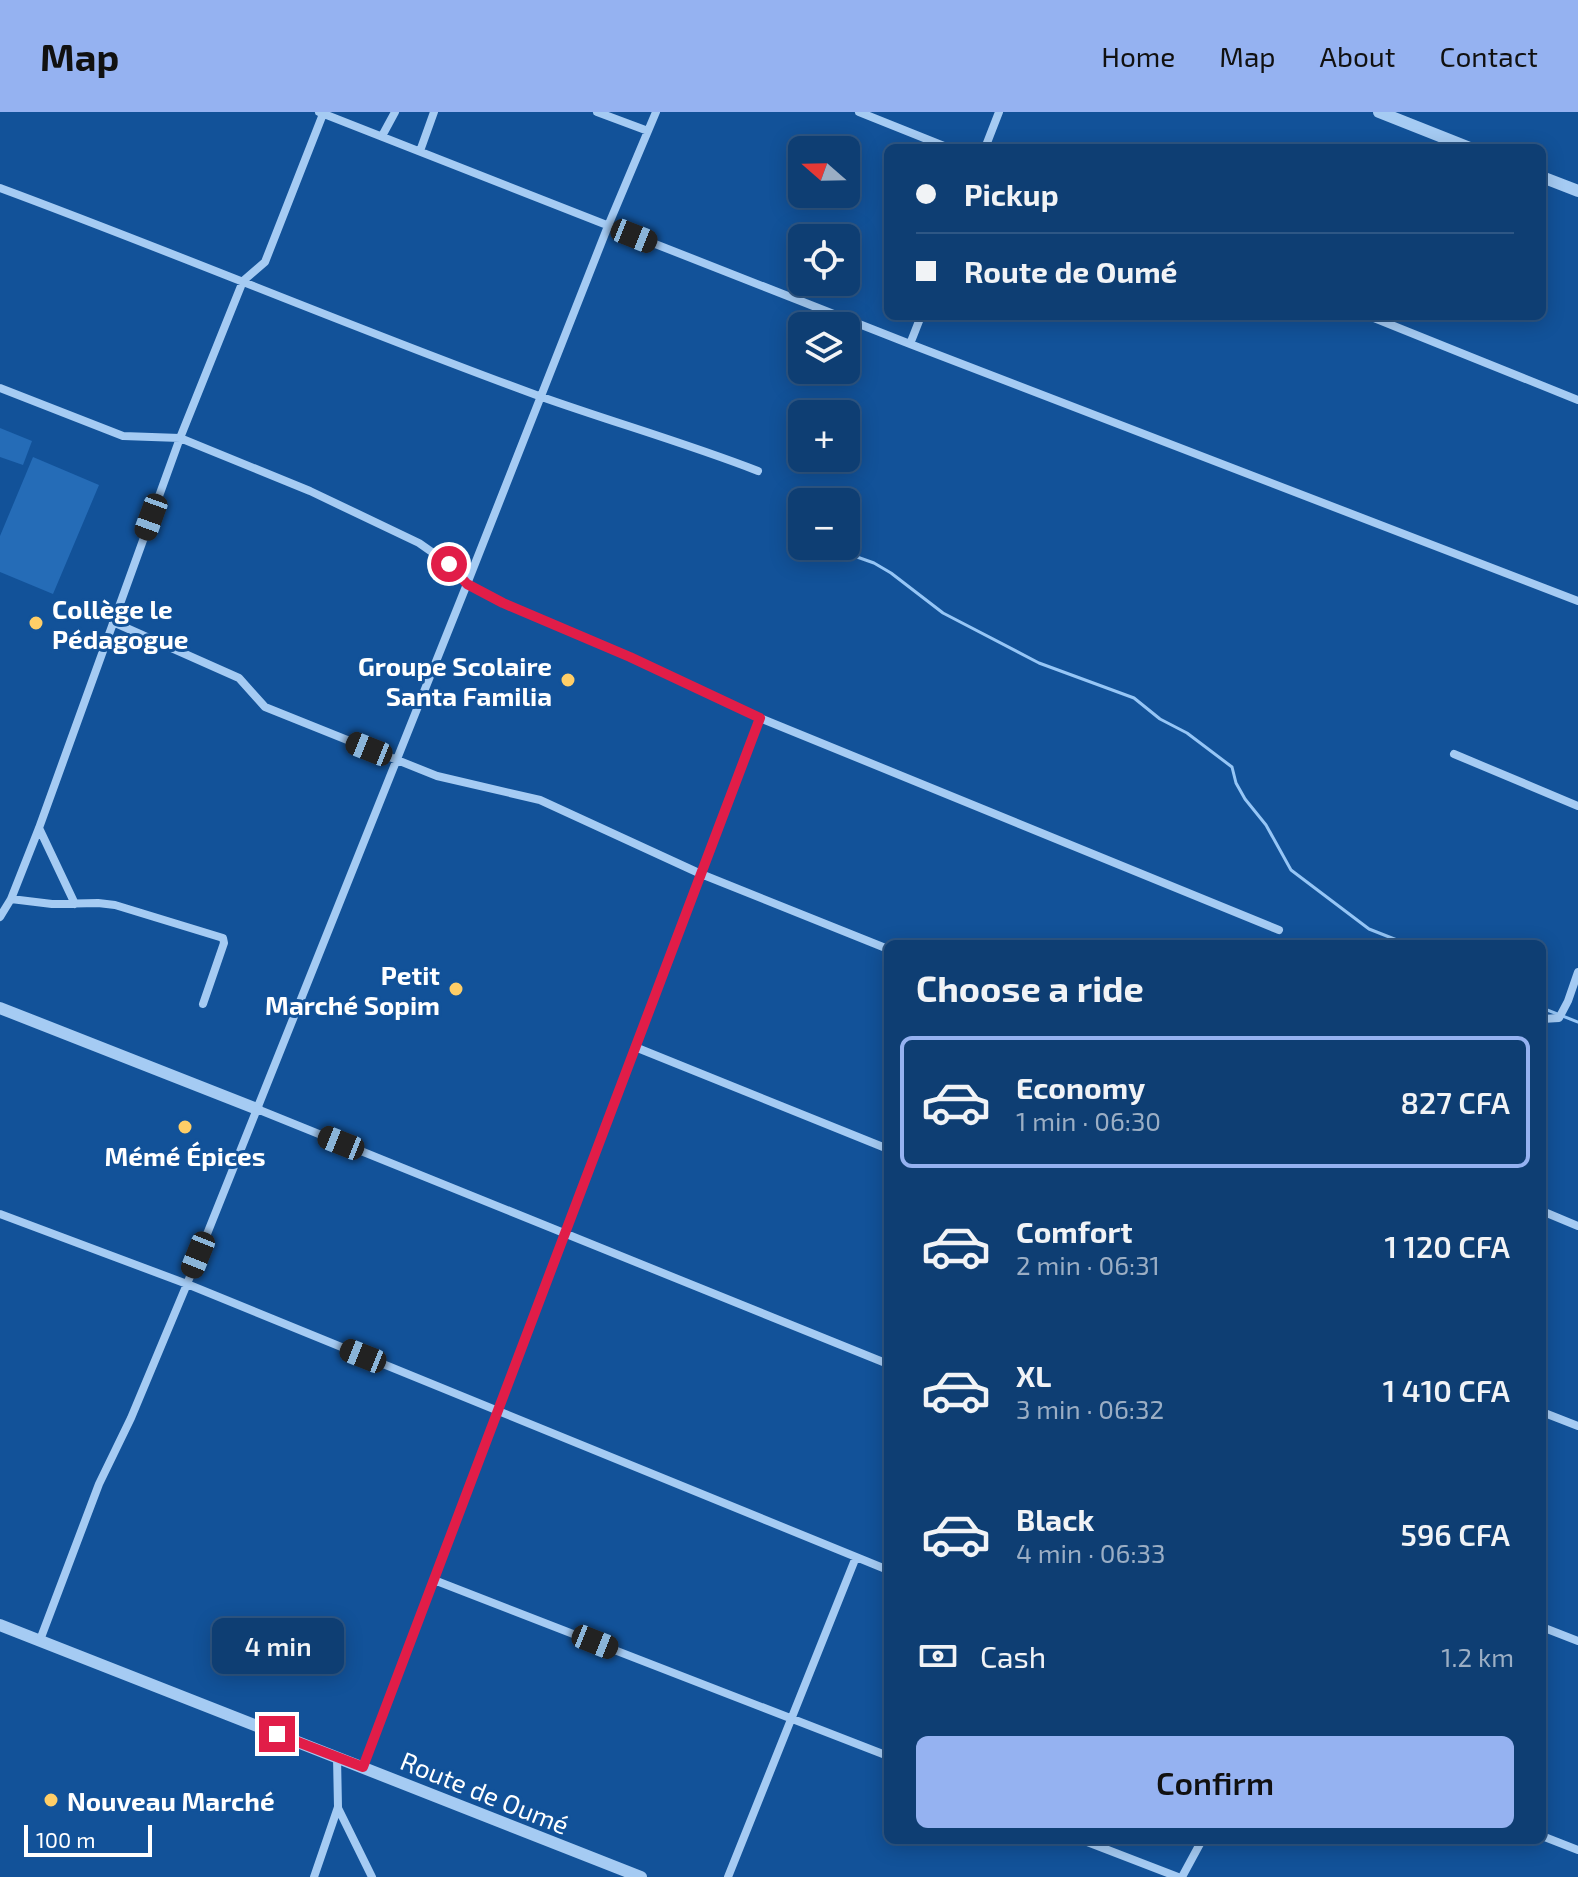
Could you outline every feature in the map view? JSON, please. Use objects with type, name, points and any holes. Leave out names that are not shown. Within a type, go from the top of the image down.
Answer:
[{"type":"street","points":[[382,136],[395,112]]},
{"type":"street","points":[[420,151],[434,112]]},
{"type":"street","points":[[597,112],[648,131]]},
{"type":"street","points":[[40,1640],[99,1484],[131,1418],[187,1284],[656,112]]},
{"type":"street","points":[[859,112],[939,144]]},
{"type":"street","points":[[987,144],[999,112]]},
{"type":"street","points":[[1379,112],[1460,144]]},
{"type":"street","points":[[0,917],[11,899],[39,828],[180,438],[243,281],[265,262],[321,113],[1578,601]]},
{"type":"street","points":[[1546,179],[1578,191]]},
{"type":"street","points":[[0,188],[540,396],[689,444],[758,471]]},
{"type":"street","points":[[910,344],[919,320]]},
{"type":"street","points":[[1379,320],[1578,400]]},
{"type":"street","points":[[0,388],[123,436],[180,438],[310,491],[419,543],[449,564],[467,584],[503,603],[630,657],[760,718],[1279,930]]},
{"type":"street","points":[[113,622],[239,678],[265,707],[437,776],[540,800],[701,874],[884,947]]},
{"type":"street","points":[[363,1767],[760,718]]},
{"type":"street","points":[[1454,754],[1578,806]]},
{"type":"street","points":[[39,828],[75,904]]},
{"type":"street","points":[[11,899],[115,905],[223,938],[224,943],[203,1004]]},
{"type":"street","points":[[1546,1019],[1559,1018],[1578,972]]},
{"type":"street","points":[[0,1008],[884,1362]]},
{"type":"street","points":[[635,1047],[884,1147]]},
{"type":"street","points":[[1546,1213],[1578,1226]]},
{"type":"street","points":[[0,1214],[187,1284],[884,1568]]},
{"type":"street","points":[[1546,1414],[1578,1426]]},
{"type":"street","points":[[728,1877],[856,1557]]},
{"type":"street","points":[[434,1580],[884,1754]]},
{"type":"street","name":"Route de Oumé","points":[[0,1625],[641,1877]]},
{"type":"street","points":[[1546,1629],[1578,1641]]},
{"type":"street","points":[[314,1877],[338,1807],[337,1757]]},
{"type":"street","points":[[338,1807],[372,1877]]},
{"type":"street","points":[[1546,1838],[1578,1850]]},
{"type":"street","points":[[1093,1844],[1180,1877],[1200,1844]]},
{"type":"shaded area","points":[[0,428],[32,441],[23,465],[0,457]]},
{"type":"shaded area","points":[[33,457],[99,485],[53,594],[0,572],[0,536]]},
{"type":"waterway","points":[[860,558],[891,573],[943,613],[1039,663],[1134,698],[1160,719],[1187,733],[1232,767],[1245,799],[1266,825],[1291,870],[1369,929],[1397,940]]},
{"type":"waterway","points":[[1546,1010],[1578,1022]]},
{"type":"place","name":"Collège le Pédagogue","points":[[36,623]]},
{"type":"place","name":"Groupe Scolaire Santa Familia","points":[[568,680]]},
{"type":"place","name":"Petit Marché Sopim","points":[[456,989]]},
{"type":"place","name":"Mémé Épices","points":[[185,1127]]},
{"type":"place","name":"Nouveau Marché","points":[[51,1800]]},
{"type":"route","points":[[277,1734],[363,1767],[760,718],[630,657],[503,603],[467,584],[449,564]]}]
